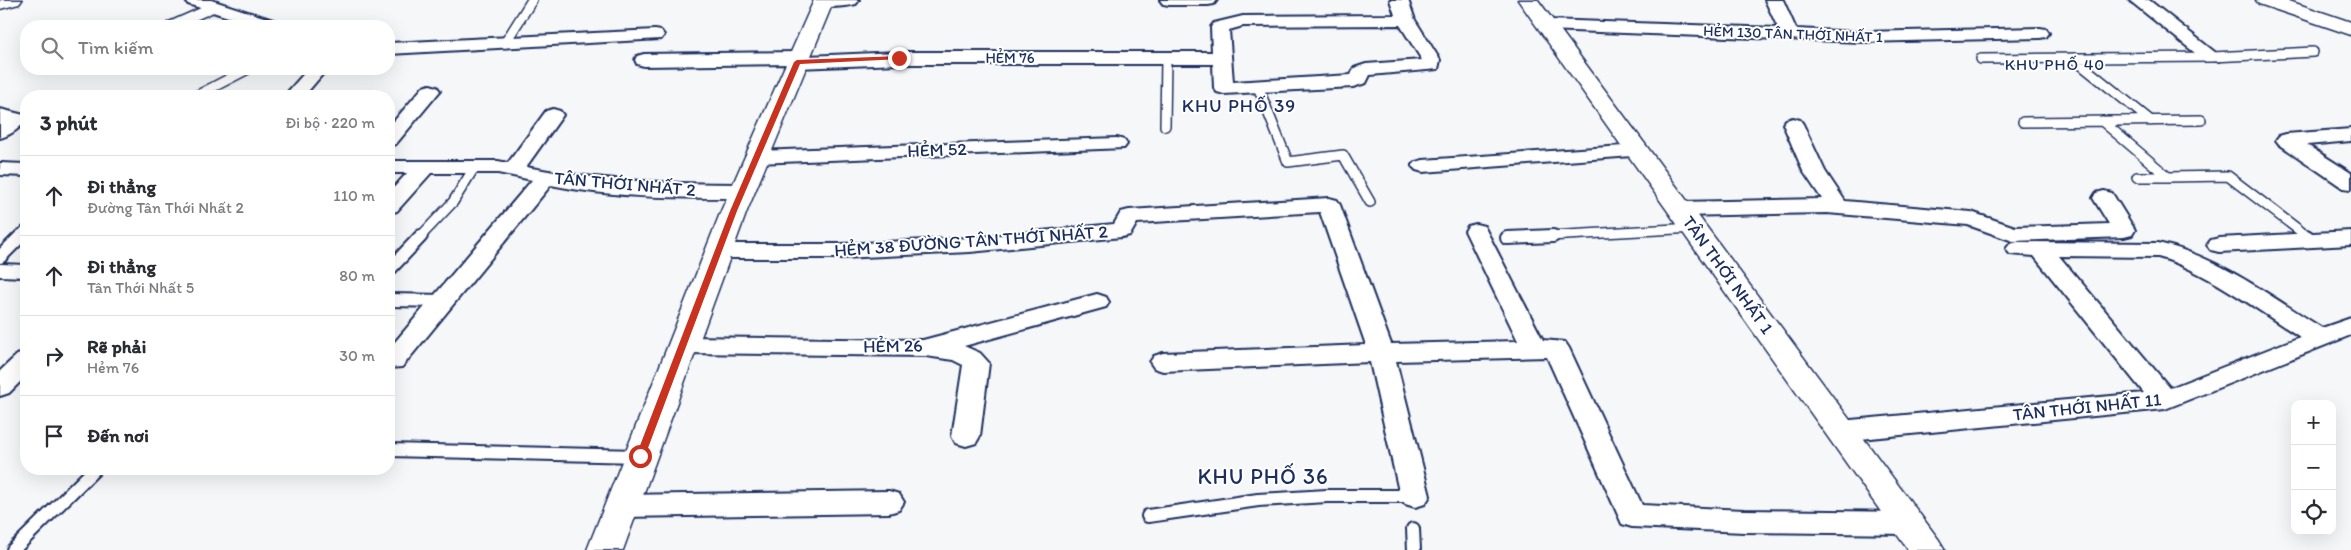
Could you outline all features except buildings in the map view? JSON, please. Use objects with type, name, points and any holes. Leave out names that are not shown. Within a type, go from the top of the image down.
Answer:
[{"type":"main road","points":[[0,3],[12,0]]},
{"type":"main road","name":"TÂN THỚI NHẤT 1","points":[[1528,0],[1927,550]]},
{"type":"main road","points":[[2266,0],[2351,29]]},
{"type":"main road","points":[[2306,0],[2351,15]]},
{"type":"main road","points":[[605,550],[718,251],[824,1]]},
{"type":"street","points":[[194,0],[254,20]]},
{"type":"street","points":[[824,1],[850,0]]},
{"type":"street","points":[[1169,0],[1208,0]]},
{"type":"street","points":[[1399,0],[1406,20],[1431,60],[1431,65],[1366,70],[1361,72],[1359,79],[1352,81],[1224,88],[1220,27],[1243,21],[1406,20]]},
{"type":"street","points":[[1774,0],[1789,34]]},
{"type":"street","points":[[2138,0],[2212,57]]},
{"type":"street","name":"HẺM 130 TÂN THỚI NHẤT 1","points":[[1547,25],[1861,37],[2040,33]]},
{"type":"street","points":[[395,49],[654,35]]},
{"type":"street","name":"HẺM 76","points":[[644,60],[1223,58]]},
{"type":"street","points":[[299,90],[313,75]]},
{"type":"street","points":[[395,133],[430,91]]},
{"type":"street","points":[[0,115],[16,119],[0,132]]},
{"type":"street","points":[[513,170],[553,115]]},
{"type":"street","points":[[1793,124],[1814,171],[1838,207]]},
{"type":"street","points":[[2351,135],[2286,140],[2351,183]]},
{"type":"street","name":"HẺM 52","points":[[757,157],[1117,144]]},
{"type":"street","points":[[1423,166],[1638,151]]},
{"type":"street","name":"TÂN THỚI NHẤT 2","points":[[395,167],[498,167],[574,184],[686,191],[742,191]]},
{"type":"street","points":[[395,200],[425,167]]},
{"type":"street","points":[[0,169],[20,170]]},
{"type":"street","points":[[395,356],[444,301],[546,177]]},
{"type":"street","points":[[1687,218],[1838,207],[1971,219],[2013,234],[2124,230],[2104,198]]},
{"type":"street","name":"HẺM 38 ĐƯỜNG TÂN THỚI NHẤT 2","points":[[718,251],[841,251],[970,245],[1122,230],[1129,217],[1329,205],[1381,353]]},
{"type":"street","points":[[1476,231],[1534,348]]},
{"type":"street","points":[[2218,245],[2351,238]]},
{"type":"street","points":[[2013,249],[2158,250],[2168,252],[2189,260],[2237,287],[2320,338]]},
{"type":"street","points":[[2041,250],[2165,400]]},
{"type":"street","name":"HẺM 26","points":[[682,345],[923,348],[1097,302]]},
{"type":"street","name":"TÂN THỚI NHẤT 11","points":[[1840,431],[2165,400],[2351,326]]},
{"type":"street","points":[[923,348],[962,353],[976,363],[966,436]]},
{"type":"street","points":[[1163,362],[1556,348],[1632,516],[1744,521],[1907,523]]},
{"type":"street","points":[[1381,353],[1415,496]]},
{"type":"street","points":[[0,387],[20,367]]},
{"type":"street","points":[[622,506],[889,502]]},
{"type":"lane","points":[[505,43],[532,0]]},
{"type":"lane","points":[[185,20],[214,7]]},
{"type":"lane","points":[[1981,59],[2212,57],[2313,52]]},
{"type":"lane","points":[[1165,126],[1166,58]]},
{"type":"lane","points":[[2074,59],[2150,121]]},
{"type":"lane","points":[[208,90],[236,75]]},
{"type":"lane","points":[[1258,87],[1288,162],[1343,154],[1370,202]]},
{"type":"lane","points":[[2023,122],[2201,120]]},
{"type":"lane","points":[[2102,121],[2168,176]]},
{"type":"lane","points":[[395,264],[453,202],[474,168]]},
{"type":"lane","points":[[2137,177],[2228,176],[2312,240]]},
{"type":"lane","points":[[1508,238],[1687,218]]},
{"type":"lane","points":[[0,257],[20,236]]},
{"type":"lane","points":[[0,270],[20,271]]},
{"type":"lane","points":[[395,300],[444,301]]},
{"type":"lane","points":[[395,450],[640,456]]},
{"type":"lane","points":[[14,550],[89,475]]},
{"type":"lane","points":[[1148,516],[1258,500],[1328,496],[1415,496]]},
{"type":"lane","points":[[1413,529],[1414,550]]},
{"type":"district","name":"KHU PHỐ 40","points":[[2055,64]]},
{"type":"district","name":"KHU PHỐ 39","points":[[1239,105]]},
{"type":"district","name":"KHU PHỐ 36","points":[[1263,476]]},
{"type":"route","points":[[640,456],[734,211],[797,62],[899,58]]}]
